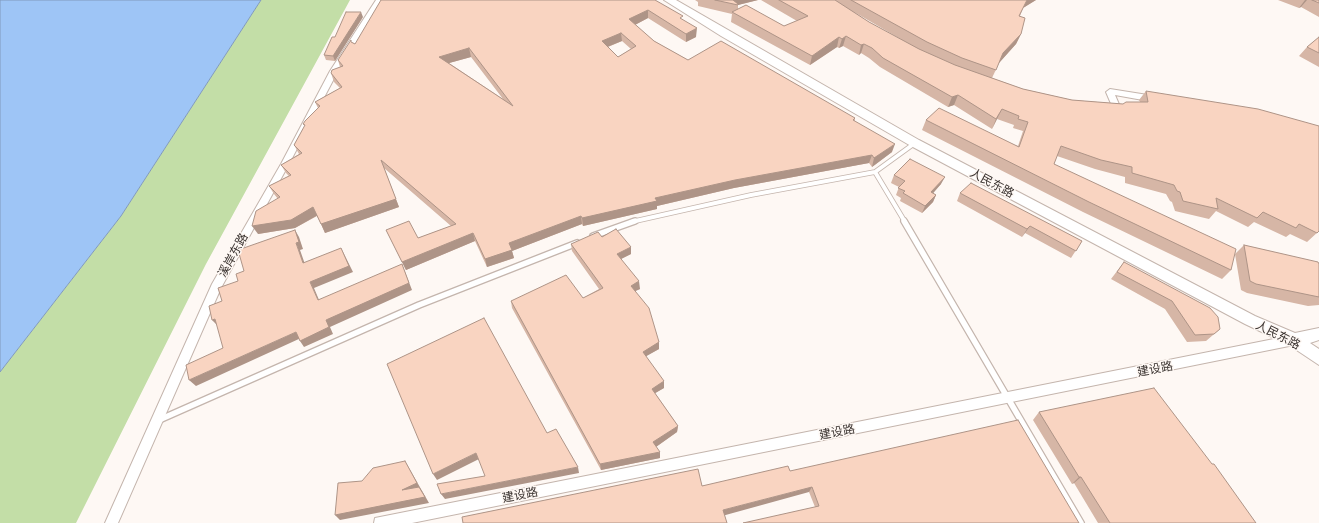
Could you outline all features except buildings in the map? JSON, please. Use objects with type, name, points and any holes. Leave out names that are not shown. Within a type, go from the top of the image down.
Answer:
[{"type":"main road","name":"人民东路","points":[[669,0],[725,34],[915,143],[1250,320],[1294,340],[1319,358]]},
{"type":"main road","points":[[1294,340],[1319,334]]},
{"type":"street","name":"溪岸东路","points":[[111,523],[216,287],[285,164],[334,71],[380,0]]},
{"type":"street","points":[[1103,108],[1117,109],[1110,92],[1165,100]]},
{"type":"street","name":"建设路","points":[[380,523],[1008,399],[1294,340]]},
{"type":"lane","points":[[587,239],[624,224],[729,200],[874,172],[915,143]]},
{"type":"lane","points":[[874,172],[1081,523]]},
{"type":"lane","points":[[156,422],[419,305],[580,241]]},
{"type":"green space","points":[[261,0],[350,0],[206,264],[76,523],[0,523],[0,372],[121,216]]},
{"type":"water","points":[[0,0],[261,0],[121,216],[0,372]]}]
